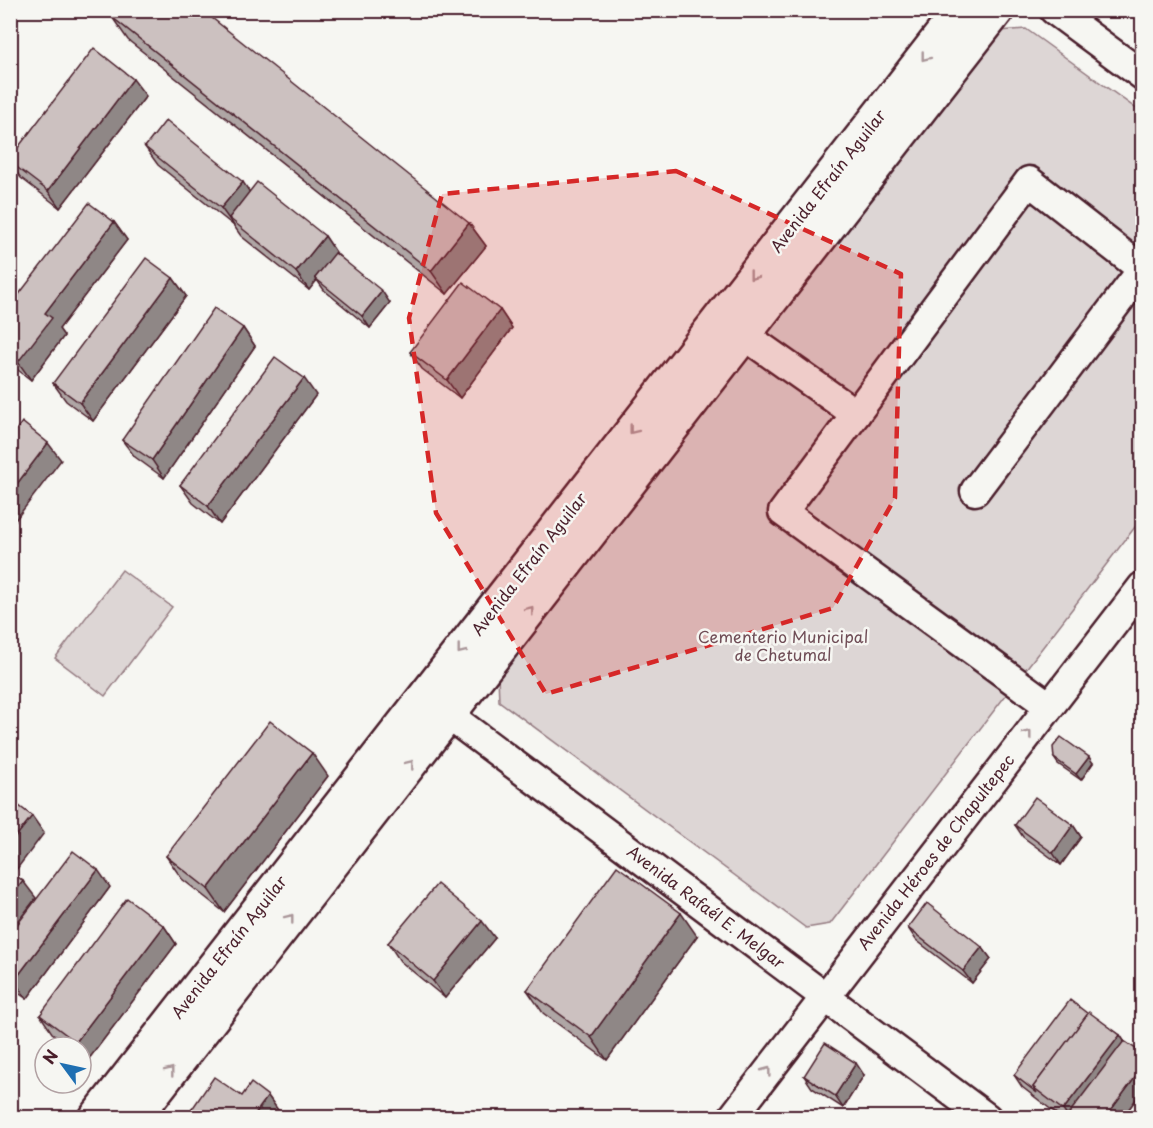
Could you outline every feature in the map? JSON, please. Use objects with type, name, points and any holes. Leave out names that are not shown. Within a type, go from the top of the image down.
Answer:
[{"type":"main road","name":"Avenida Efraín Aguilar","points":[[732,327],[961,10]]},
{"type":"main road","name":"Avenida Efraín Aguilar","points":[[96,1118],[436,706],[732,327],[997,10]]},
{"type":"main road","name":"Avenida Efraín Aguilar","points":[[134,1118],[436,706]]},
{"type":"street","points":[[1054,10],[1143,75]]},
{"type":"street","points":[[975,491],[1143,270],[1029,181],[783,512],[1049,706]]},
{"type":"street","points":[[732,327],[856,414]]},
{"type":"street","name":"Avenida Héroes de Chapultepec","points":[[732,1118],[1049,706],[1133,618],[1143,587]]},
{"type":"street","name":"Avenida Rafaél E. Melgar","points":[[436,706],[987,1118]]},
{"type":"highlighted area","points":[[676,171],[901,274],[895,498],[833,608],[546,694],[436,513],[409,318],[442,194]]},
{"type":"green space","name":"Cementerio Municipal de Chetumal","points":[[1026,29],[1142,113],[1142,518],[830,924],[806,928],[499,701],[498,675],[999,31]]},
{"type":"green space","points":[[122,570],[172,607],[105,696],[55,658]]},
{"type":"building","points":[[117,10],[202,10],[469,223],[431,271],[112,17]]},
{"type":"building","points":[[94,48],[133,79],[48,191],[10,162],[10,158]]},
{"type":"building","points":[[166,120],[243,182],[221,208],[145,147]]},
{"type":"building","points":[[257,182],[325,236],[296,272],[229,218]]},
{"type":"building","points":[[89,203],[114,222],[45,313],[52,318],[18,362],[10,356],[10,306]]},
{"type":"building","points":[[335,253],[382,291],[362,316],[315,278]]},
{"type":"building","points":[[146,258],[173,278],[80,403],[53,383]]},
{"type":"building","points":[[463,282],[500,310],[447,380],[410,352]]},
{"type":"building","points":[[214,308],[243,328],[152,460],[122,440]]},
{"type":"building","points":[[275,357],[304,378],[208,506],[180,485]]},
{"type":"building","points":[[22,422],[48,443],[10,493],[10,438]]},
{"type":"building","points":[[270,721],[312,753],[208,889],[166,856]]},
{"type":"building","points":[[1061,737],[1089,757],[1076,774],[1054,758],[1053,747]]},
{"type":"building","points":[[1035,797],[1073,825],[1053,853],[1015,825]]},
{"type":"building","points":[[10,799],[32,816],[10,844]]},
{"type":"building","points":[[73,851],[98,870],[14,981],[10,979],[10,934]]},
{"type":"building","points":[[617,866],[681,913],[591,1037],[527,990]]},
{"type":"building","points":[[10,871],[23,881],[10,898]]},
{"type":"building","points":[[437,884],[482,921],[433,981],[388,943]]},
{"type":"building","points":[[127,898],[164,926],[81,1035],[67,1035],[40,1015]]},
{"type":"building","points":[[927,903],[982,947],[963,971],[908,928]]},
{"type":"building","points":[[1070,1000],[1088,1014],[1033,1087],[1037,1093],[1014,1075]]},
{"type":"building","points":[[1089,1012],[1120,1035],[1063,1110],[1033,1087]]},
{"type":"building","points":[[1124,1041],[1143,1054],[1143,1067],[1105,1118],[1069,1118],[1067,1116]]},
{"type":"building","points":[[825,1043],[856,1063],[835,1096],[804,1076]]},
{"type":"building","points":[[214,1077],[242,1096],[251,1083],[268,1096],[252,1118],[205,1118],[192,1109]]}]
